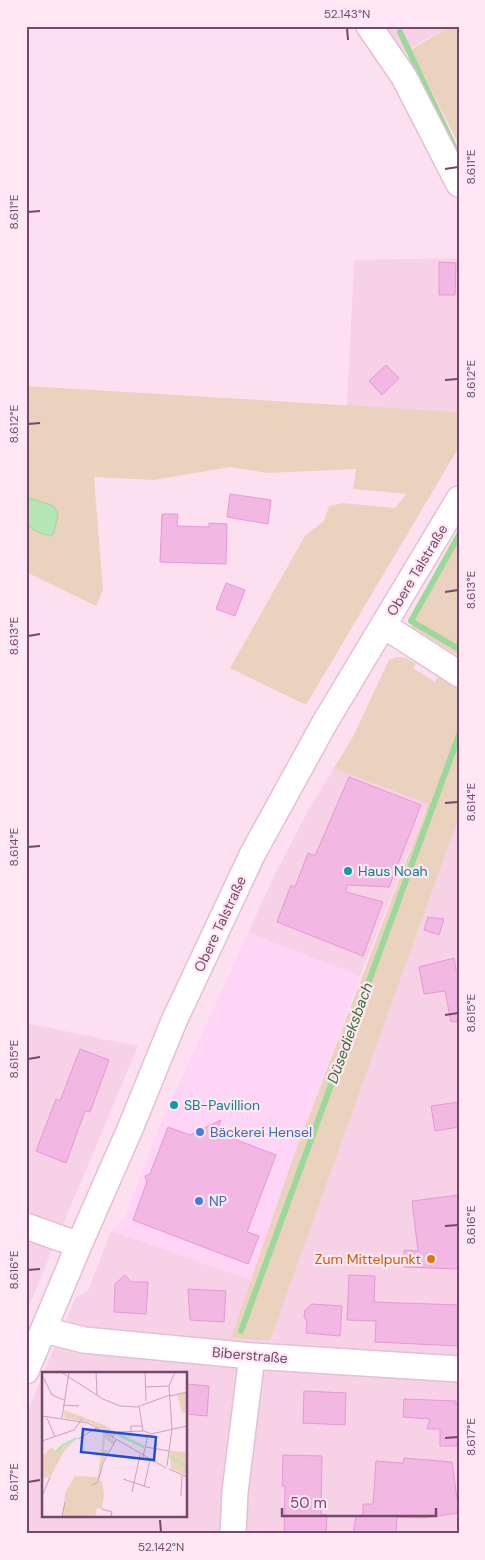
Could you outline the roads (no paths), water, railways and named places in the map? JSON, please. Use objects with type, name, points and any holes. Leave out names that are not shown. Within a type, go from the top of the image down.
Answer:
[{"type":"street","points":[[369,26],[404,77],[459,184]]},
{"type":"street","name":"Obere Talstraße","points":[[26,1371],[130,1129],[174,1021],[252,855],[324,724],[459,499]]},
{"type":"street","points":[[384,625],[459,674]]},
{"type":"street","points":[[26,1226],[79,1244]]},
{"type":"street","name":"Biberstraße","points":[[44,1330],[84,1340],[252,1356],[459,1369]]},
{"type":"street","points":[[233,1534],[235,1492],[252,1356]]},
{"type":"waterway","name":"Düsedieksbach","points":[[400,32],[458,155]]},
{"type":"waterway","name":"Düsedieksbach","points":[[459,535],[411,621],[459,649]]},
{"type":"waterway","name":"Düsedieksbach","points":[[241,1331],[459,735]]},
{"type":"place","name":"Haus Noah","points":[[348,871]]},
{"type":"place","name":"SB-Pavillion","points":[[174,1105]]},
{"type":"place","name":"Bäckerei Hensel","points":[[200,1132]]},
{"type":"place","name":"NP","points":[[199,1201]]},
{"type":"place","name":"Zum Mittelpunkt","points":[[431,1259]]}]
